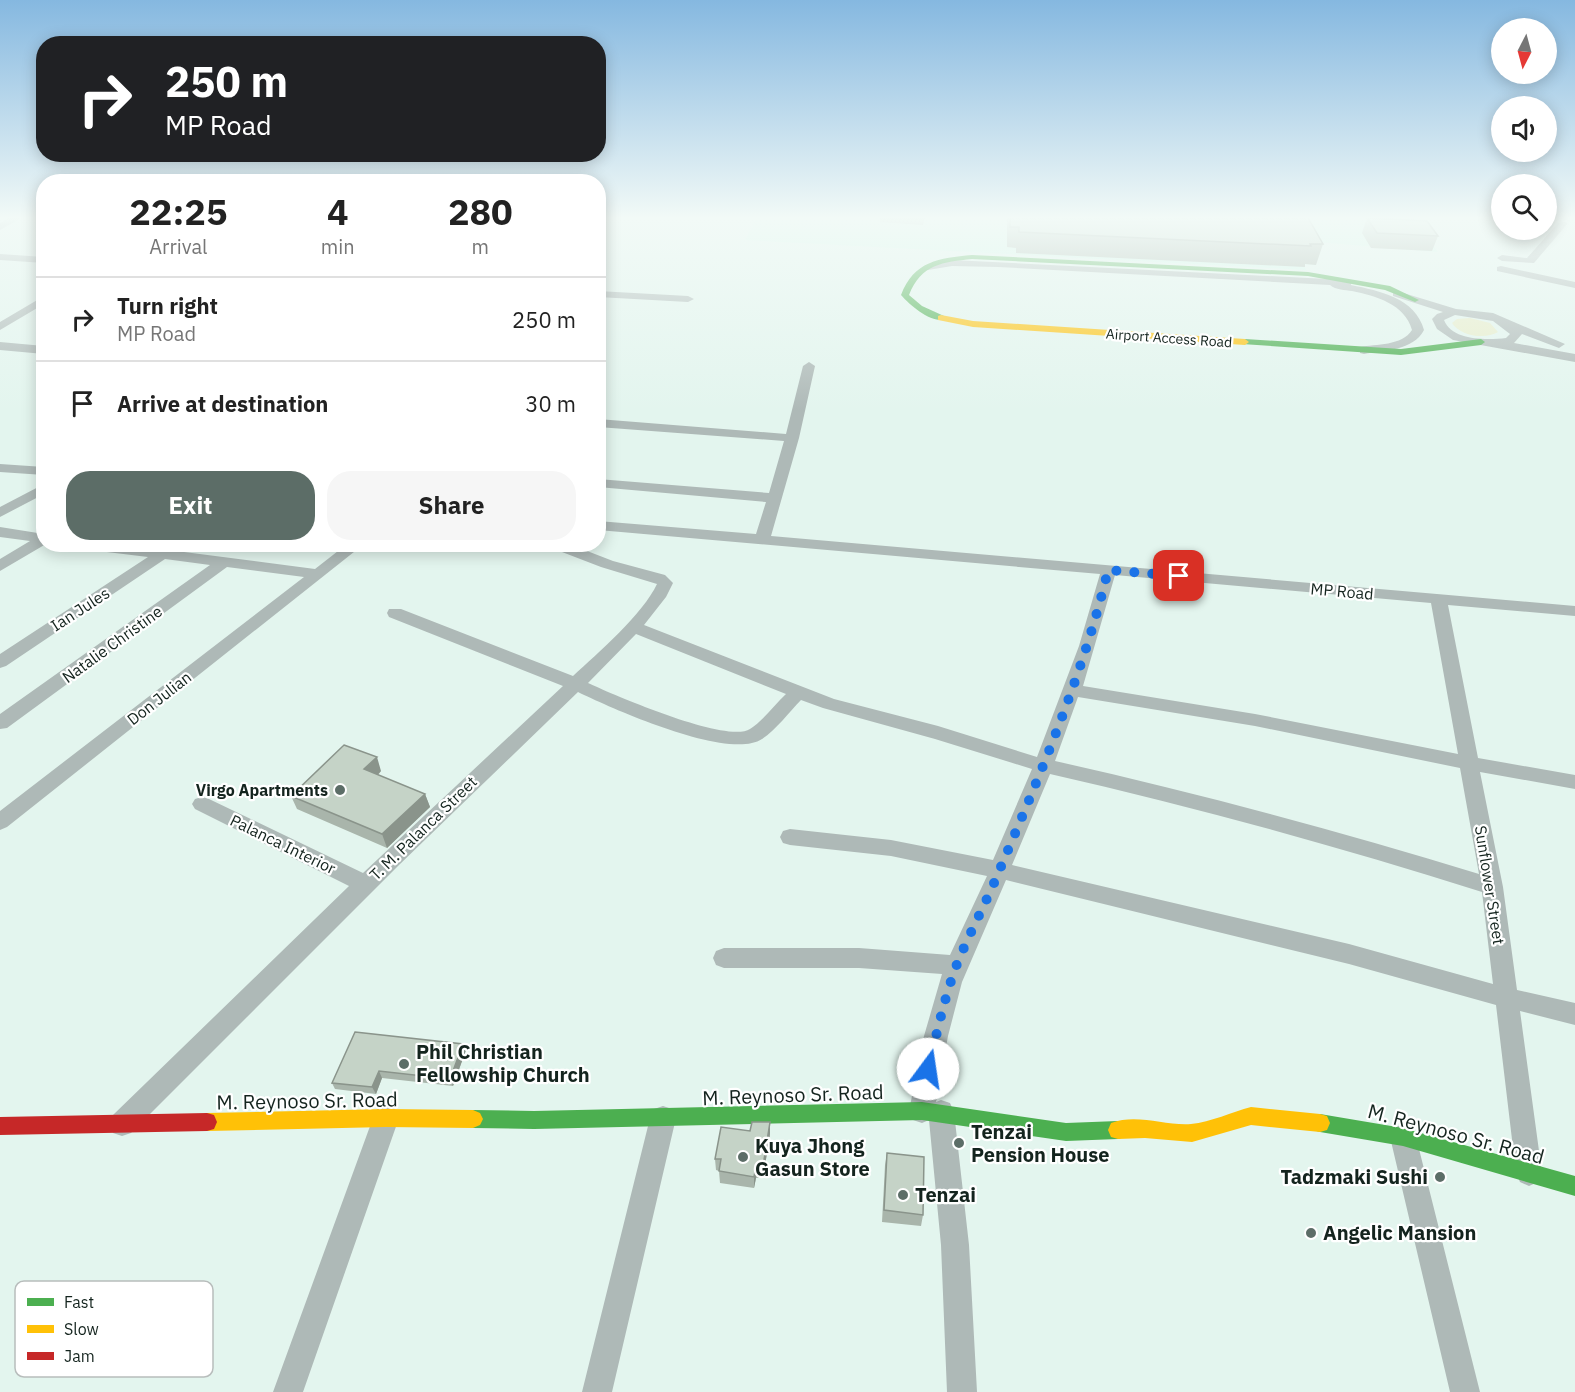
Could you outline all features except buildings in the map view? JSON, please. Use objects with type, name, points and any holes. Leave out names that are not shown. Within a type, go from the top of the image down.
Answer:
[{"type":"street","name":"Airport Access Road","points":[[909,281],[905,295],[916,307],[926,313],[957,322],[1364,350],[1415,351],[1486,343],[1575,358]]},
{"type":"street","name":"Airport Access Road","points":[[1316,281],[1353,284],[1455,312],[1485,315],[1509,326]]},
{"type":"street","points":[[1316,281],[1389,299],[1405,308],[1418,323],[1418,330],[1408,341],[1364,350]]},
{"type":"street","name":"Airport Access Road","points":[[1353,281],[1398,291],[1415,300]]},
{"type":"street","points":[[606,294],[688,299]]},
{"type":"street","points":[[0,327],[36,304]]},
{"type":"street","points":[[1455,312],[1438,319],[1441,328],[1457,337],[1486,343],[1510,341],[1516,334],[1509,326]]},
{"type":"street","points":[[1509,326],[1575,349]]},
{"type":"street","points":[[0,346],[36,349]]},
{"type":"street","points":[[762,540],[792,438],[809,366]]},
{"type":"street","points":[[606,424],[792,438]]},
{"type":"street","points":[[0,468],[36,470]]},
{"type":"street","points":[[606,484],[773,498]]},
{"type":"street","points":[[0,513],[36,493]]},
{"type":"street","name":"MP Road","points":[[606,526],[1439,600],[1575,610]]},
{"type":"street","points":[[0,532],[36,538]]},
{"type":"street","points":[[0,566],[36,544]]},
{"type":"street","points":[[134,552],[317,574]]},
{"type":"street","name":"Don Julian","points":[[0,822],[346,552]]},
{"type":"street","name":"T. M. Palanca Street","points":[[121,1125],[448,803],[576,684],[662,594],[665,583],[659,578],[574,552]]},
{"type":"street","name":"Ian Jules","points":[[0,662],[160,556]]},
{"type":"street","name":"Natalie Christine","points":[[0,723],[223,563]]},
{"type":"street","points":[[962,1392],[955,1245],[932,1111],[937,1034],[957,965],[1000,870],[1072,690],[1098,616],[1108,570]]},
{"type":"street","name":"Sunflower Street","points":[[1439,600],[1492,887],[1529,1173]]},
{"type":"street","points":[[395,613],[576,684],[626,707],[718,737],[739,739],[755,735],[798,692]]},
{"type":"street","points":[[632,626],[846,709],[938,733],[1042,765],[1180,796],[1356,844],[1492,887]]},
{"type":"street","points":[[1072,690],[1255,720],[1575,782]]},
{"type":"street","name":"Palanca Interior","points":[[202,804],[365,885]]},
{"type":"street","points":[[790,837],[891,848],[1000,870],[1350,954],[1507,998],[1575,1014]]},
{"type":"street","points":[[724,958],[859,958],[957,965]]},
{"type":"street","name":"M. Reynoso Sr. Road","points":[[0,1126],[386,1118],[499,1120],[663,1118],[932,1111],[1066,1132],[1145,1129],[1192,1133],[1251,1116],[1306,1121],[1403,1137],[1575,1186]]},
{"type":"street","points":[[288,1392],[386,1118]]},
{"type":"street","points":[[597,1392],[663,1118]]},
{"type":"street","points":[[1403,1137],[1465,1392]]},
{"type":"shaded area","points":[[1470,318],[1490,323],[1498,332],[1486,336],[1467,334],[1452,323],[1457,319]]},
{"type":"traffic: fast","points":[[911,281],[905,295],[919,308],[941,318]]},
{"type":"traffic: fast","points":[[1347,281],[1387,288],[1415,300]]},
{"type":"traffic: fast","points":[[1245,342],[1401,352],[1481,342]]},
{"type":"traffic: fast","points":[[473,1119],[534,1120],[922,1111],[1066,1132],[1118,1130]]},
{"type":"traffic: fast","points":[[1320,1123],[1403,1137],[1575,1186]]},
{"type":"traffic: slow","points":[[941,318],[973,324],[1245,342]]},
{"type":"traffic: slow","points":[[1118,1130],[1145,1129],[1192,1133],[1251,1116],[1320,1123]]},
{"type":"traffic: slow","points":[[207,1122],[386,1118],[473,1119]]},
{"type":"traffic: jam","points":[[0,1126],[207,1122]]},
{"type":"place","name":"Virgo Apartments","points":[[340,790]]},
{"type":"place","name":"Phil Christian Fellowship Church","points":[[404,1064]]},
{"type":"place","name":"Tenzai Pension House","points":[[959,1143]]},
{"type":"place","name":"Kuya Jhong Gasun Store","points":[[743,1157]]},
{"type":"place","name":"Tadzmaki Sushi","points":[[1440,1177]]},
{"type":"place","name":"Tenzai","points":[[903,1195]]},
{"type":"place","name":"Angelic Mansion","points":[[1311,1233]]},
{"type":"route","points":[[928,1069],[945,999],[957,965],[1000,870],[1072,690],[1098,616],[1108,570],[1179,576]]}]
